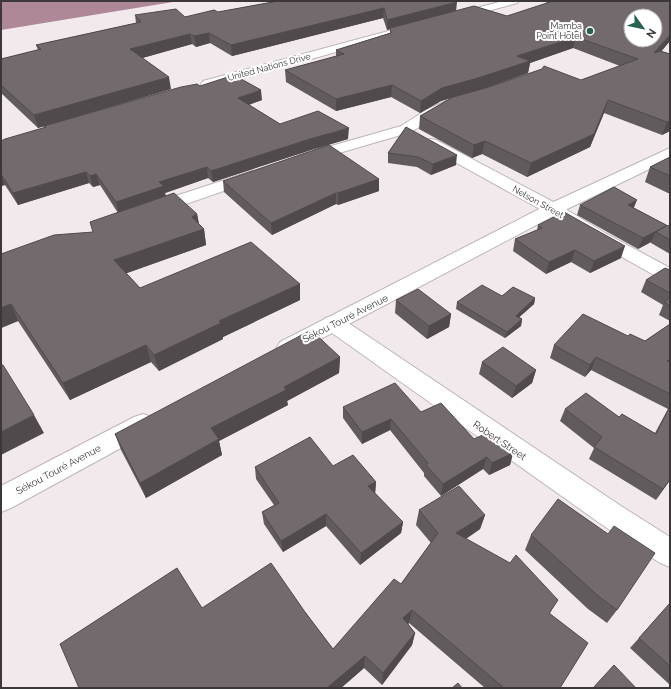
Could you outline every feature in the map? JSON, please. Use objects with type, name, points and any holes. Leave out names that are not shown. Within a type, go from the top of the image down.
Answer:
[{"type":"street","points":[[440,20],[514,1]]},
{"type":"street","name":"United Nations Drive","points":[[198,87],[418,26]]},
{"type":"street","points":[[294,161],[406,129],[431,113],[461,100]]},
{"type":"street","name":"Nelson Street","points":[[406,129],[670,276]]},
{"type":"street","name":"Sékou Touré Avenue","points":[[269,357],[423,278],[552,209],[670,153]]},
{"type":"street","points":[[141,214],[265,171]]},
{"type":"street","name":"Robert Street","points":[[333,323],[610,516],[670,553]]},
{"type":"street","name":"Sékou Touré Avenue","points":[[1,500],[163,413]]},
{"type":"shaded area","points":[[1,1],[179,1],[1,30]]},
{"type":"building","points":[[278,1],[457,2],[387,20],[384,8],[231,45],[209,33],[194,36],[190,34],[130,49],[169,77],[34,115],[1,85],[1,59],[41,49],[36,45],[141,22],[135,15],[176,9],[185,17],[214,10],[218,12]]},
{"type":"building","points":[[553,1],[670,1],[670,35],[663,43],[663,8],[623,8],[623,48],[658,48],[654,53],[660,51],[670,54],[670,121],[667,122],[608,100],[594,134],[531,163],[485,141],[474,145],[420,116],[453,97],[489,87],[542,69],[544,66],[581,80],[638,59],[576,37],[517,56],[530,61],[442,88],[421,101],[392,85],[336,99],[285,70],[344,54],[336,50],[391,33],[390,28],[474,6],[507,16]]},
{"type":"building","points":[[234,75],[261,90],[238,98],[280,124],[318,111],[349,128],[211,171],[207,167],[159,182],[164,186],[116,202],[96,174],[90,176],[86,172],[13,193],[1,174],[1,141],[5,139],[46,127],[44,126],[181,87],[197,84],[200,86]]},
{"type":"building","points":[[406,127],[457,155],[433,164],[418,157],[388,153]]},
{"type":"building","points":[[329,145],[379,179],[336,193],[271,223],[223,181]]},
{"type":"building","points":[[670,157],[670,176],[650,167]]},
{"type":"building","points":[[614,187],[637,200],[628,205],[668,226],[670,224],[670,240],[656,232],[666,226],[643,238],[580,205]]},
{"type":"building","points":[[174,193],[197,214],[192,217],[204,229],[114,260],[140,288],[251,242],[300,284],[219,321],[221,323],[154,355],[146,345],[63,383],[11,304],[1,308],[1,254],[54,235],[93,232],[90,222]]},
{"type":"building","points":[[564,212],[625,246],[594,261],[575,250],[549,262],[515,239],[542,228],[538,225]]},
{"type":"building","points":[[665,268],[670,270],[670,293],[646,280]]},
{"type":"building","points":[[482,285],[502,296],[513,287],[535,298],[516,316],[522,319],[507,332],[457,302]]},
{"type":"building","points":[[418,289],[451,314],[429,326],[396,300]]},
{"type":"building","points":[[670,298],[670,306],[664,302]]},
{"type":"building","points":[[583,314],[628,336],[630,334],[645,341],[670,324],[670,359],[667,361],[670,362],[670,394],[596,357],[590,365],[554,345]]},
{"type":"building","points":[[311,330],[340,357],[284,387],[286,390],[211,428],[219,439],[140,483],[115,434]]},
{"type":"building","points":[[503,347],[536,370],[516,386],[482,362]]},
{"type":"building","points":[[1,365],[3,365],[34,415],[1,432]]},
{"type":"building","points":[[395,383],[421,412],[441,403],[474,439],[489,432],[504,443],[513,453],[492,463],[487,457],[443,484],[426,465],[428,463],[391,419],[362,432],[343,407]]},
{"type":"building","points":[[586,393],[619,417],[622,414],[656,434],[670,406],[670,479],[663,489],[594,447],[602,437],[565,409]]},
{"type":"building","points":[[310,437],[333,466],[353,455],[376,482],[368,486],[403,522],[361,553],[326,514],[281,541],[262,512],[279,503],[255,467]]},
{"type":"building","points":[[459,486],[485,515],[456,533],[510,563],[516,555],[558,600],[549,613],[588,643],[560,688],[504,688],[412,610],[403,618],[415,633],[383,673],[365,656],[327,688],[79,688],[60,644],[177,568],[202,608],[271,563],[333,649],[394,579],[401,584],[438,533],[419,510]]},
{"type":"building","points":[[558,499],[608,534],[614,526],[655,553],[617,610],[597,595],[531,535]]},
{"type":"building","points":[[670,603],[670,666],[639,638]]},
{"type":"building","points":[[614,665],[636,688],[593,688]]},
{"type":"building","points":[[458,683],[462,688],[452,688]]},
{"type":"place","name":"Mamba Point Hotel","points":[[590,31]]}]
